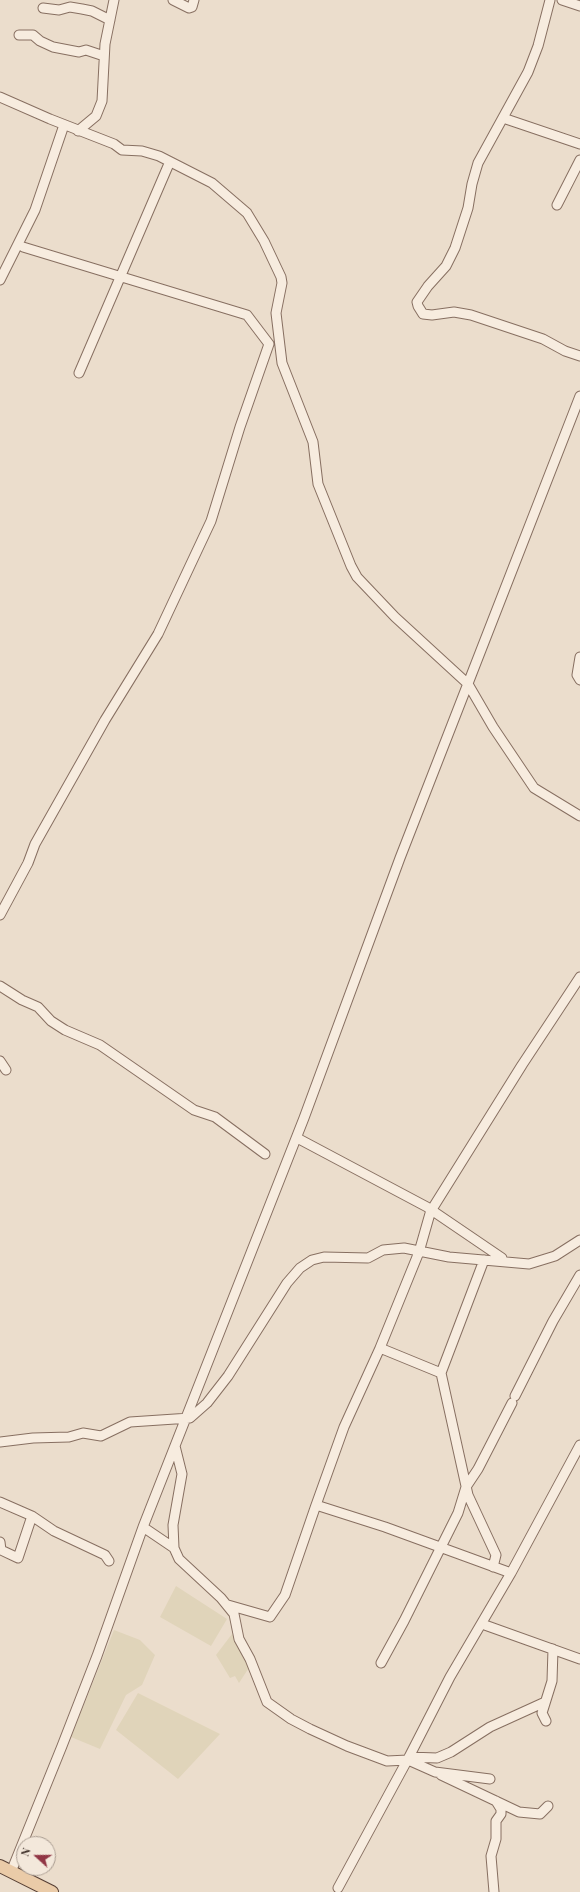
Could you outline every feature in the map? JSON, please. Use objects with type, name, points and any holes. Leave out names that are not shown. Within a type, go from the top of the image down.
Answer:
[{"type":"main road","points":[[0,1866],[52,1892]]},
{"type":"street","points":[[78,131],[96,116],[100,108],[103,95],[104,56],[114,0]]},
{"type":"street","points":[[173,0],[189,8],[192,7],[194,0]]},
{"type":"street","points":[[550,0],[531,67],[476,169],[468,208],[456,248],[446,266],[418,299],[418,306],[420,312],[424,314],[460,313],[477,317],[543,339],[565,351],[580,356]]},
{"type":"street","points":[[562,0],[580,6]]},
{"type":"street","points":[[43,8],[59,10],[70,8],[82,9],[92,11],[110,20]]},
{"type":"street","points":[[19,35],[33,35],[40,41],[53,47],[79,52],[86,50],[104,56]]},
{"type":"street","points":[[0,97],[78,131],[114,144],[122,150],[149,153],[170,161],[212,183],[241,207],[251,218],[281,277],[282,283],[276,313],[282,363],[313,442],[318,484],[351,566],[361,581],[395,617],[468,684],[493,727],[534,788],[580,816]]},
{"type":"street","points":[[503,118],[580,144]]},
{"type":"street","points":[[0,280],[21,243],[35,210],[64,125]]},
{"type":"street","points":[[558,205],[580,160]]},
{"type":"street","points":[[79,373],[168,166]]},
{"type":"street","points":[[0,270],[21,243]]},
{"type":"street","points":[[0,915],[28,862],[35,844],[105,720],[158,634],[211,521],[269,344],[246,315],[21,243]]},
{"type":"street","points":[[11,1872],[97,1656],[143,1527],[187,1419],[304,1118],[395,873],[580,396]]},
{"type":"street","points":[[580,657],[577,675],[580,680]]},
{"type":"street","points":[[228,1605],[270,1617],[285,1595],[344,1427],[380,1348],[419,1252],[433,1208],[518,1072],[580,977]]},
{"type":"street","points":[[0,986],[22,1000],[38,1007],[51,1021],[64,1030],[100,1045],[194,1110],[215,1117],[265,1154]]},
{"type":"street","points":[[0,1061],[6,1070]]},
{"type":"street","points":[[299,1139],[433,1208],[502,1258]]},
{"type":"street","points":[[0,1442],[32,1438],[69,1437],[83,1433],[101,1436],[130,1422],[187,1419],[200,1410],[216,1393],[287,1283],[300,1268],[312,1260],[324,1257],[368,1258],[384,1250],[404,1248],[449,1257],[529,1264],[555,1256],[580,1240]]},
{"type":"street","points":[[484,1260],[440,1374],[468,1495],[496,1555],[493,1567]]},
{"type":"street","points":[[381,1663],[404,1621],[458,1513],[466,1487],[478,1469],[553,1321],[580,1275]]},
{"type":"street","points":[[380,1348],[440,1374]]},
{"type":"street","points":[[338,1888],[409,1759],[450,1677],[511,1573],[580,1445]]},
{"type":"street","points":[[175,1446],[182,1474],[173,1525],[174,1548],[179,1559],[228,1605],[235,1615],[239,1639],[250,1659],[265,1698],[269,1703],[300,1724],[347,1746],[387,1761],[437,1758],[451,1752],[490,1727],[545,1702]]},
{"type":"street","points":[[0,1502],[32,1516],[54,1532],[105,1555],[109,1561]]},
{"type":"street","points":[[316,1505],[511,1573]]},
{"type":"street","points":[[0,1542],[0,1550],[18,1558],[32,1516]]},
{"type":"street","points":[[143,1527],[174,1548]]},
{"type":"street","points":[[482,1624],[580,1659]]},
{"type":"street","points":[[546,1721],[542,1713],[552,1681],[553,1649]]},
{"type":"street","points":[[409,1759],[519,1812],[540,1814],[548,1806]]},
{"type":"street","points":[[435,1772],[490,1779]]},
{"type":"street","points":[[494,1892],[491,1856],[496,1839],[496,1821],[501,1814],[501,1809],[496,1801]]},
{"type":"shaded area","points":[[176,1586],[227,1619],[211,1646],[160,1617]]},
{"type":"shaded area","points":[[114,1630],[140,1640],[155,1655],[142,1685],[126,1695],[100,1749],[71,1737]]},
{"type":"shaded area","points":[[232,1634],[252,1663],[239,1683],[235,1676],[230,1678],[216,1655]]},
{"type":"shaded area","points":[[138,1693],[220,1734],[178,1779],[116,1730]]}]
